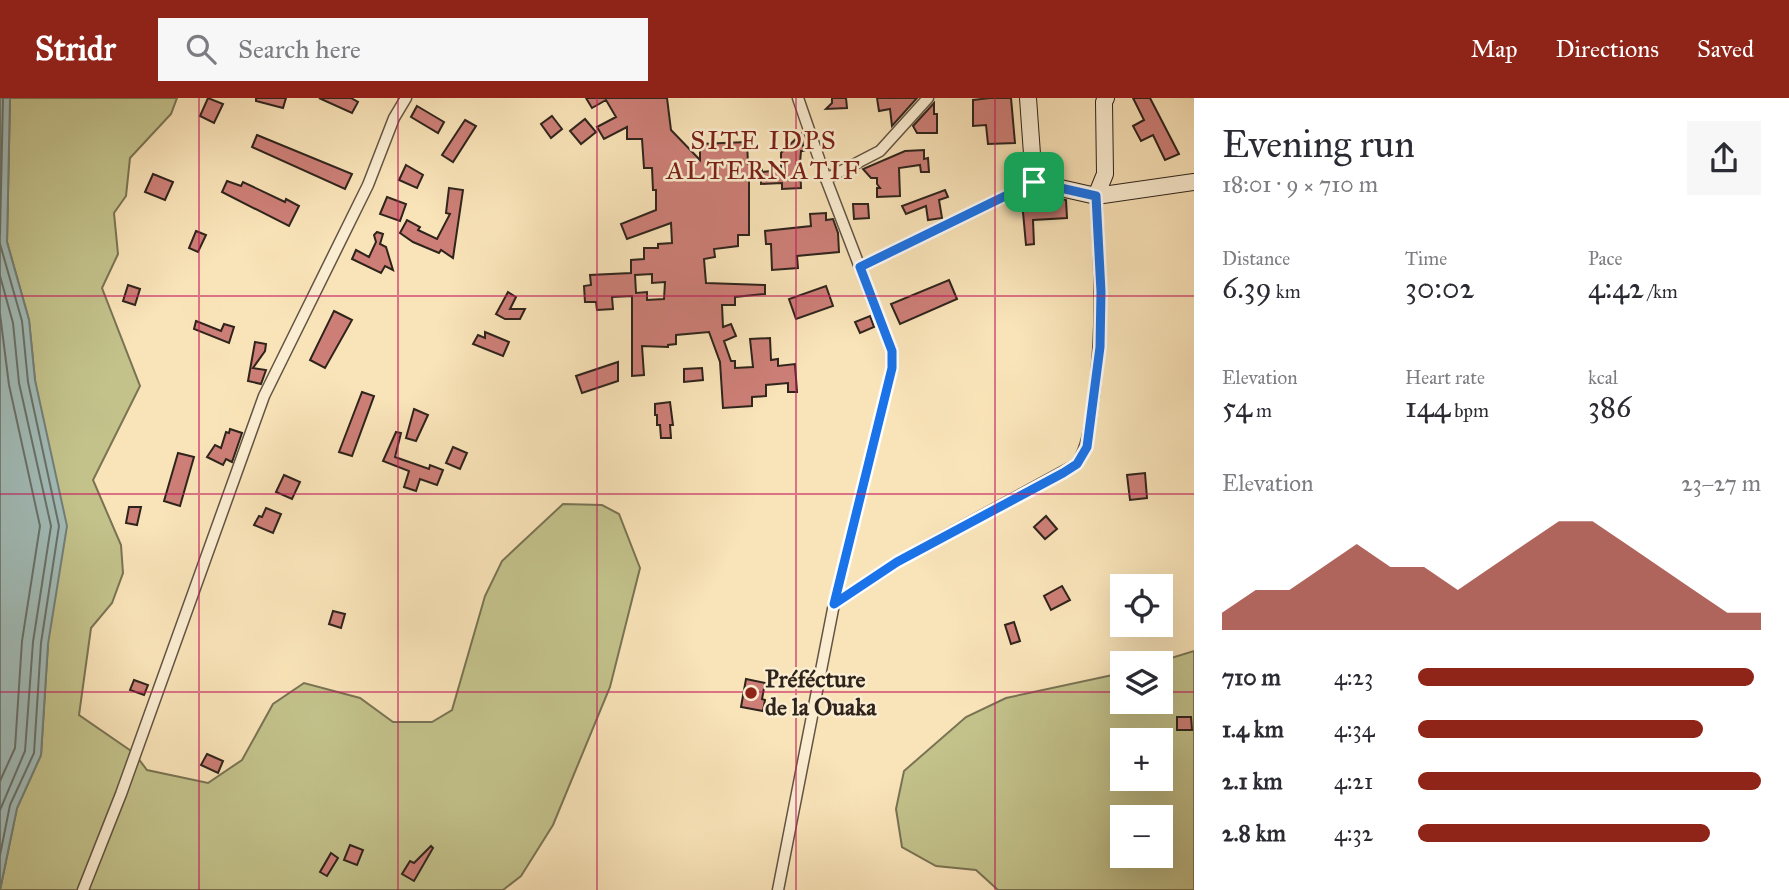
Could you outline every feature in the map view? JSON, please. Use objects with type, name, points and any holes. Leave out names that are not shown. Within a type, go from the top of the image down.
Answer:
[{"type":"street","points":[[83,890],[140,742],[264,396],[368,186],[394,118],[406,98]]},
{"type":"street","points":[[778,890],[834,604],[892,368],[892,351],[797,98]]},
{"type":"street","points":[[826,179],[880,151],[928,98]]},
{"type":"street","points":[[1028,98],[1034,182]]},
{"type":"street","points":[[834,604],[897,562],[1063,473],[1077,464],[1087,447],[1100,347],[1101,292],[1096,196],[1105,174],[1106,98]]},
{"type":"street","points":[[860,267],[1034,182],[1096,196],[1194,182]]},
{"type":"shaded area","points":[[10,98],[177,98],[171,114],[130,158],[126,196],[114,213],[118,254],[102,288],[140,386],[93,480],[121,545],[123,573],[112,603],[91,628],[79,715],[134,753],[147,770],[208,783],[242,760],[273,704],[304,683],[360,698],[393,722],[432,722],[452,710],[485,596],[502,561],[563,504],[602,505],[619,514],[640,568],[610,687],[553,825],[521,876],[503,890],[0,890],[17,808],[41,755],[48,644],[35,380],[29,320],[7,242]]},
{"type":"shaded area","points":[[1194,651],[1194,890],[998,890],[976,870],[936,866],[902,847],[896,809],[904,771],[966,717],[1006,698],[1110,676],[1110,714],[1173,714],[1173,657]]},
{"type":"water","points":[[0,98],[10,98],[7,242],[29,320],[35,380],[67,526],[48,644],[41,755],[17,808],[0,890]]},
{"type":"building","points":[[208,98],[223,104],[214,123],[200,116]]},
{"type":"building","points":[[256,98],[286,98],[283,108],[256,101]]},
{"type":"building","points":[[319,98],[351,98],[358,102],[352,113]]},
{"type":"building","points":[[586,98],[667,98],[671,130],[700,160],[700,144],[747,142],[748,164],[762,164],[762,172],[781,170],[781,153],[801,134],[804,151],[801,151],[800,163],[801,188],[782,189],[782,183],[761,184],[761,178],[749,178],[749,235],[738,235],[738,246],[714,249],[715,257],[704,259],[706,283],[765,285],[765,294],[735,297],[735,305],[722,305],[723,327],[731,324],[736,336],[724,341],[731,361],[735,361],[735,368],[753,367],[750,339],[770,338],[771,360],[778,359],[778,366],[795,364],[797,392],[788,392],[788,383],[766,385],[766,396],[752,397],[752,406],[723,408],[720,362],[709,332],[676,335],[676,344],[668,347],[642,346],[644,375],[632,376],[632,296],[612,297],[613,309],[597,310],[596,302],[585,302],[584,286],[591,285],[590,275],[631,273],[631,260],[644,259],[644,248],[658,248],[658,244],[672,243],[671,223],[627,239],[621,224],[656,210],[652,168],[644,168],[642,139],[627,139],[627,127],[604,139],[597,127],[616,117],[606,100],[592,108]],"holes":[[[652,274],[652,283],[665,282],[664,299],[647,300],[647,292],[636,293],[635,275]]]},
{"type":"building","points":[[832,98],[846,98],[847,108],[826,109],[832,103]]},
{"type":"building","points":[[877,98],[917,98],[892,126],[890,109],[879,111]]},
{"type":"building","points":[[1011,98],[1015,143],[988,144],[986,125],[973,126],[973,100]]},
{"type":"building","points":[[1133,98],[1150,98],[1179,154],[1165,160],[1153,135],[1141,141],[1133,126],[1144,120]]},
{"type":"building","points":[[934,103],[937,133],[917,133],[913,126]]},
{"type":"building","points":[[417,106],[444,122],[438,133],[411,117]]},
{"type":"building","points":[[552,116],[562,129],[551,138],[541,124]]},
{"type":"building","points":[[585,119],[596,132],[581,144],[570,131]]},
{"type":"building","points":[[465,120],[476,126],[453,162],[442,155]]},
{"type":"building","points":[[257,135],[352,174],[345,189],[252,147]]},
{"type":"building","points":[[924,150],[924,159],[928,158],[929,172],[921,172],[920,165],[899,168],[900,196],[877,197],[877,188],[880,188],[877,178],[871,178],[863,169],[905,151]]},
{"type":"building","points":[[406,165],[423,175],[417,188],[399,180]]},
{"type":"building","points":[[153,174],[173,182],[165,200],[145,192]]},
{"type":"building","points":[[227,181],[241,186],[243,182],[299,206],[289,226],[222,192]]},
{"type":"building","points":[[449,188],[463,190],[453,258],[441,250],[439,253],[413,242],[400,233],[407,220],[420,227],[418,230],[437,239],[450,214],[446,213]]},
{"type":"building","points":[[945,190],[948,197],[939,200],[942,218],[928,220],[926,206],[906,214],[902,206]]},
{"type":"building","points":[[387,197],[406,204],[400,221],[380,214]]},
{"type":"building","points":[[1066,200],[1067,218],[1033,220],[1034,244],[1026,245],[1022,201]]},
{"type":"building","points":[[853,204],[868,204],[869,218],[854,219]]},
{"type":"building","points":[[826,213],[826,220],[833,219],[838,233],[839,252],[797,256],[798,268],[772,270],[771,244],[766,244],[765,231],[811,226],[810,214]]},
{"type":"building","points":[[196,231],[206,235],[198,252],[189,248]]},
{"type":"building","points":[[377,232],[383,234],[380,244],[386,247],[393,270],[385,266],[381,273],[352,259],[356,250],[369,257]]},
{"type":"building","points":[[949,280],[957,299],[900,324],[891,304]]},
{"type":"building","points":[[128,285],[140,289],[135,305],[123,301]]},
{"type":"building","points":[[826,286],[833,306],[796,319],[789,299]]},
{"type":"building","points":[[508,292],[516,297],[510,309],[525,309],[520,319],[505,319],[496,314]]},
{"type":"building","points":[[334,311],[352,320],[325,368],[310,360]]},
{"type":"building","points":[[870,316],[874,327],[860,333],[855,322]]},
{"type":"building","points":[[196,321],[221,331],[224,324],[234,327],[229,343],[194,329]]},
{"type":"building","points":[[485,332],[509,342],[503,356],[473,344],[478,335],[485,338]]},
{"type":"building","points":[[255,342],[266,344],[265,351],[253,368],[266,370],[261,384],[248,381]]},
{"type":"building","points":[[618,362],[618,381],[582,393],[576,376]]},
{"type":"building","points":[[702,368],[703,380],[684,382],[684,369]]},
{"type":"building","points":[[362,392],[374,396],[352,456],[339,452]]},
{"type":"building","points":[[670,402],[673,425],[670,425],[671,438],[661,438],[655,404]]},
{"type":"building","points":[[414,409],[428,415],[416,441],[406,438]]},
{"type":"building","points":[[230,429],[242,433],[232,462],[226,459],[223,465],[207,457],[215,445],[221,448],[226,432],[229,433]]},
{"type":"building","points":[[396,432],[401,433],[395,457],[429,469],[430,465],[443,470],[437,485],[420,479],[416,491],[404,487],[409,471],[383,461]]},
{"type":"building","points":[[453,447],[467,453],[460,469],[446,463]]},
{"type":"building","points":[[178,453],[194,457],[180,506],[164,501]]},
{"type":"building","points":[[1145,473],[1147,498],[1130,500],[1127,475]]},
{"type":"building","points":[[284,475],[300,482],[292,499],[276,492]]},
{"type":"building","points":[[129,507],[141,507],[137,525],[126,523]]},
{"type":"building","points":[[266,508],[281,514],[273,533],[254,525]]},
{"type":"building","points":[[1046,516],[1057,529],[1045,539],[1034,527]]},
{"type":"building","points":[[1062,586],[1070,600],[1051,610],[1044,596]]},
{"type":"building","points":[[333,611],[345,614],[341,628],[329,624]]},
{"type":"building","points":[[1014,622],[1020,641],[1011,644],[1005,625]]},
{"type":"building","points":[[746,679],[765,683],[763,711],[741,707]]},
{"type":"building","points":[[134,680],[148,685],[144,695],[130,690]]},
{"type":"building","points":[[1177,717],[1191,717],[1192,730],[1177,730]]},
{"type":"building","points":[[207,754],[223,761],[218,773],[201,765]]},
{"type":"building","points":[[350,845],[363,850],[357,865],[344,860]]},
{"type":"building","points":[[431,846],[433,848],[414,881],[402,874],[410,861],[414,863]]},
{"type":"building","points":[[331,853],[338,858],[327,876],[320,872]]},
{"type":"place","name":"Préfécture de la Ouaka","points":[[751,693]]},
{"type":"district","name":"SITE IDPS ALTERNATIF","points":[[764,155]]},
{"type":"route","points":[[1034,182],[1096,196],[1101,292],[1100,347],[1087,447],[1077,464],[1063,473],[897,562],[834,604],[892,368],[892,351],[860,267],[1034,182]]}]
